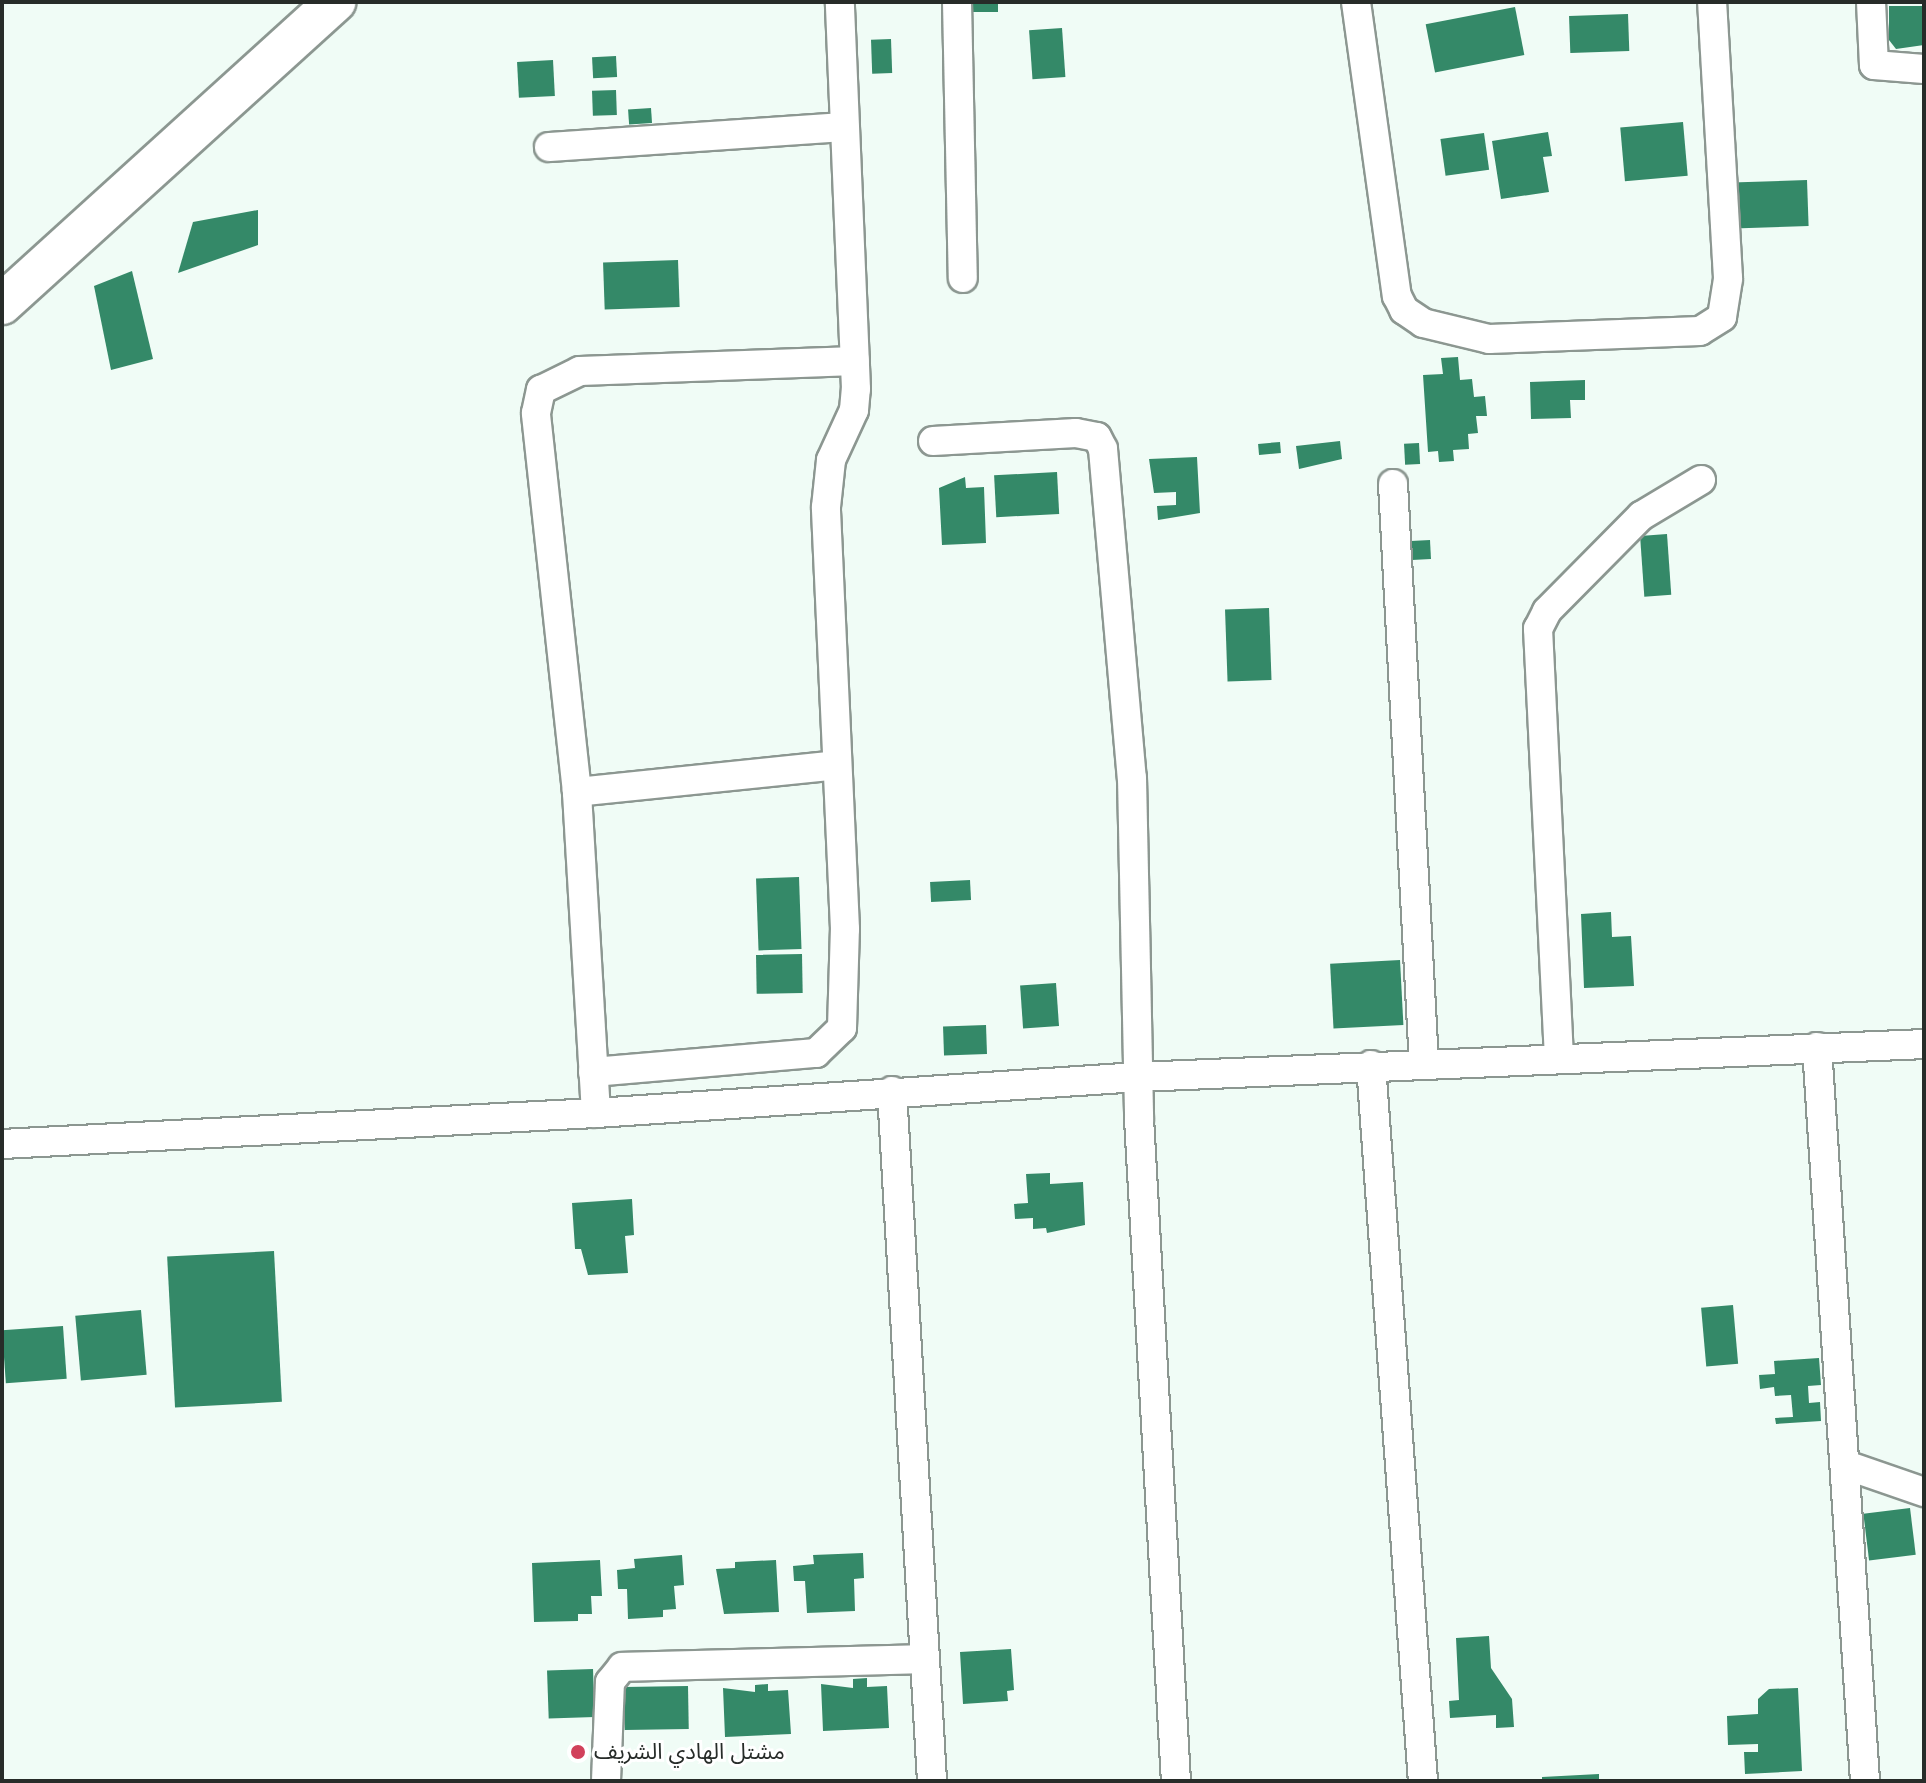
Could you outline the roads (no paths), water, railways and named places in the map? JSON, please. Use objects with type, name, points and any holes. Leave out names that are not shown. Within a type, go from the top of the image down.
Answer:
[{"type":"main road","points":[[2,304],[335,2]]},
{"type":"street","points":[[593,1072],[816,1053],[828,1046],[842,1028],[845,943],[826,507],[831,460],[854,410],[855,361],[840,2]]},
{"type":"street","points":[[957,2],[963,278]]},
{"type":"street","points":[[1356,2],[1397,296],[1404,310],[1423,323],[1489,339],[1700,331],[1722,317],[1728,278],[1712,2]]},
{"type":"street","points":[[1871,2],[1874,65],[1924,69]]},
{"type":"street","points":[[549,147],[844,127]]},
{"type":"street","points":[[596,1113],[577,792],[536,413],[541,390],[580,371],[855,361]]},
{"type":"street","points":[[933,441],[1076,433],[1093,435],[1101,443],[1132,778],[1138,1077],[1176,1781]]},
{"type":"street","points":[[1559,1058],[1538,629],[1547,611],[1641,516],[1701,480]]},
{"type":"street","points":[[1393,484],[1424,1063]]},
{"type":"street","points":[[577,792],[837,765]]},
{"type":"street","points":[[2,1144],[596,1113],[1138,1077],[1924,1044]]},
{"type":"street","points":[[1817,1047],[1865,1781]]},
{"type":"street","points":[[1371,1065],[1423,1781]]},
{"type":"street","points":[[892,1091],[932,1781]]},
{"type":"street","points":[[1846,1465],[1924,1492]]},
{"type":"street","points":[[606,1781],[610,1682],[622,1667],[924,1659]]},
{"type":"place","name":"مشتل الهادي الشريف","points":[[578,1752]]}]
